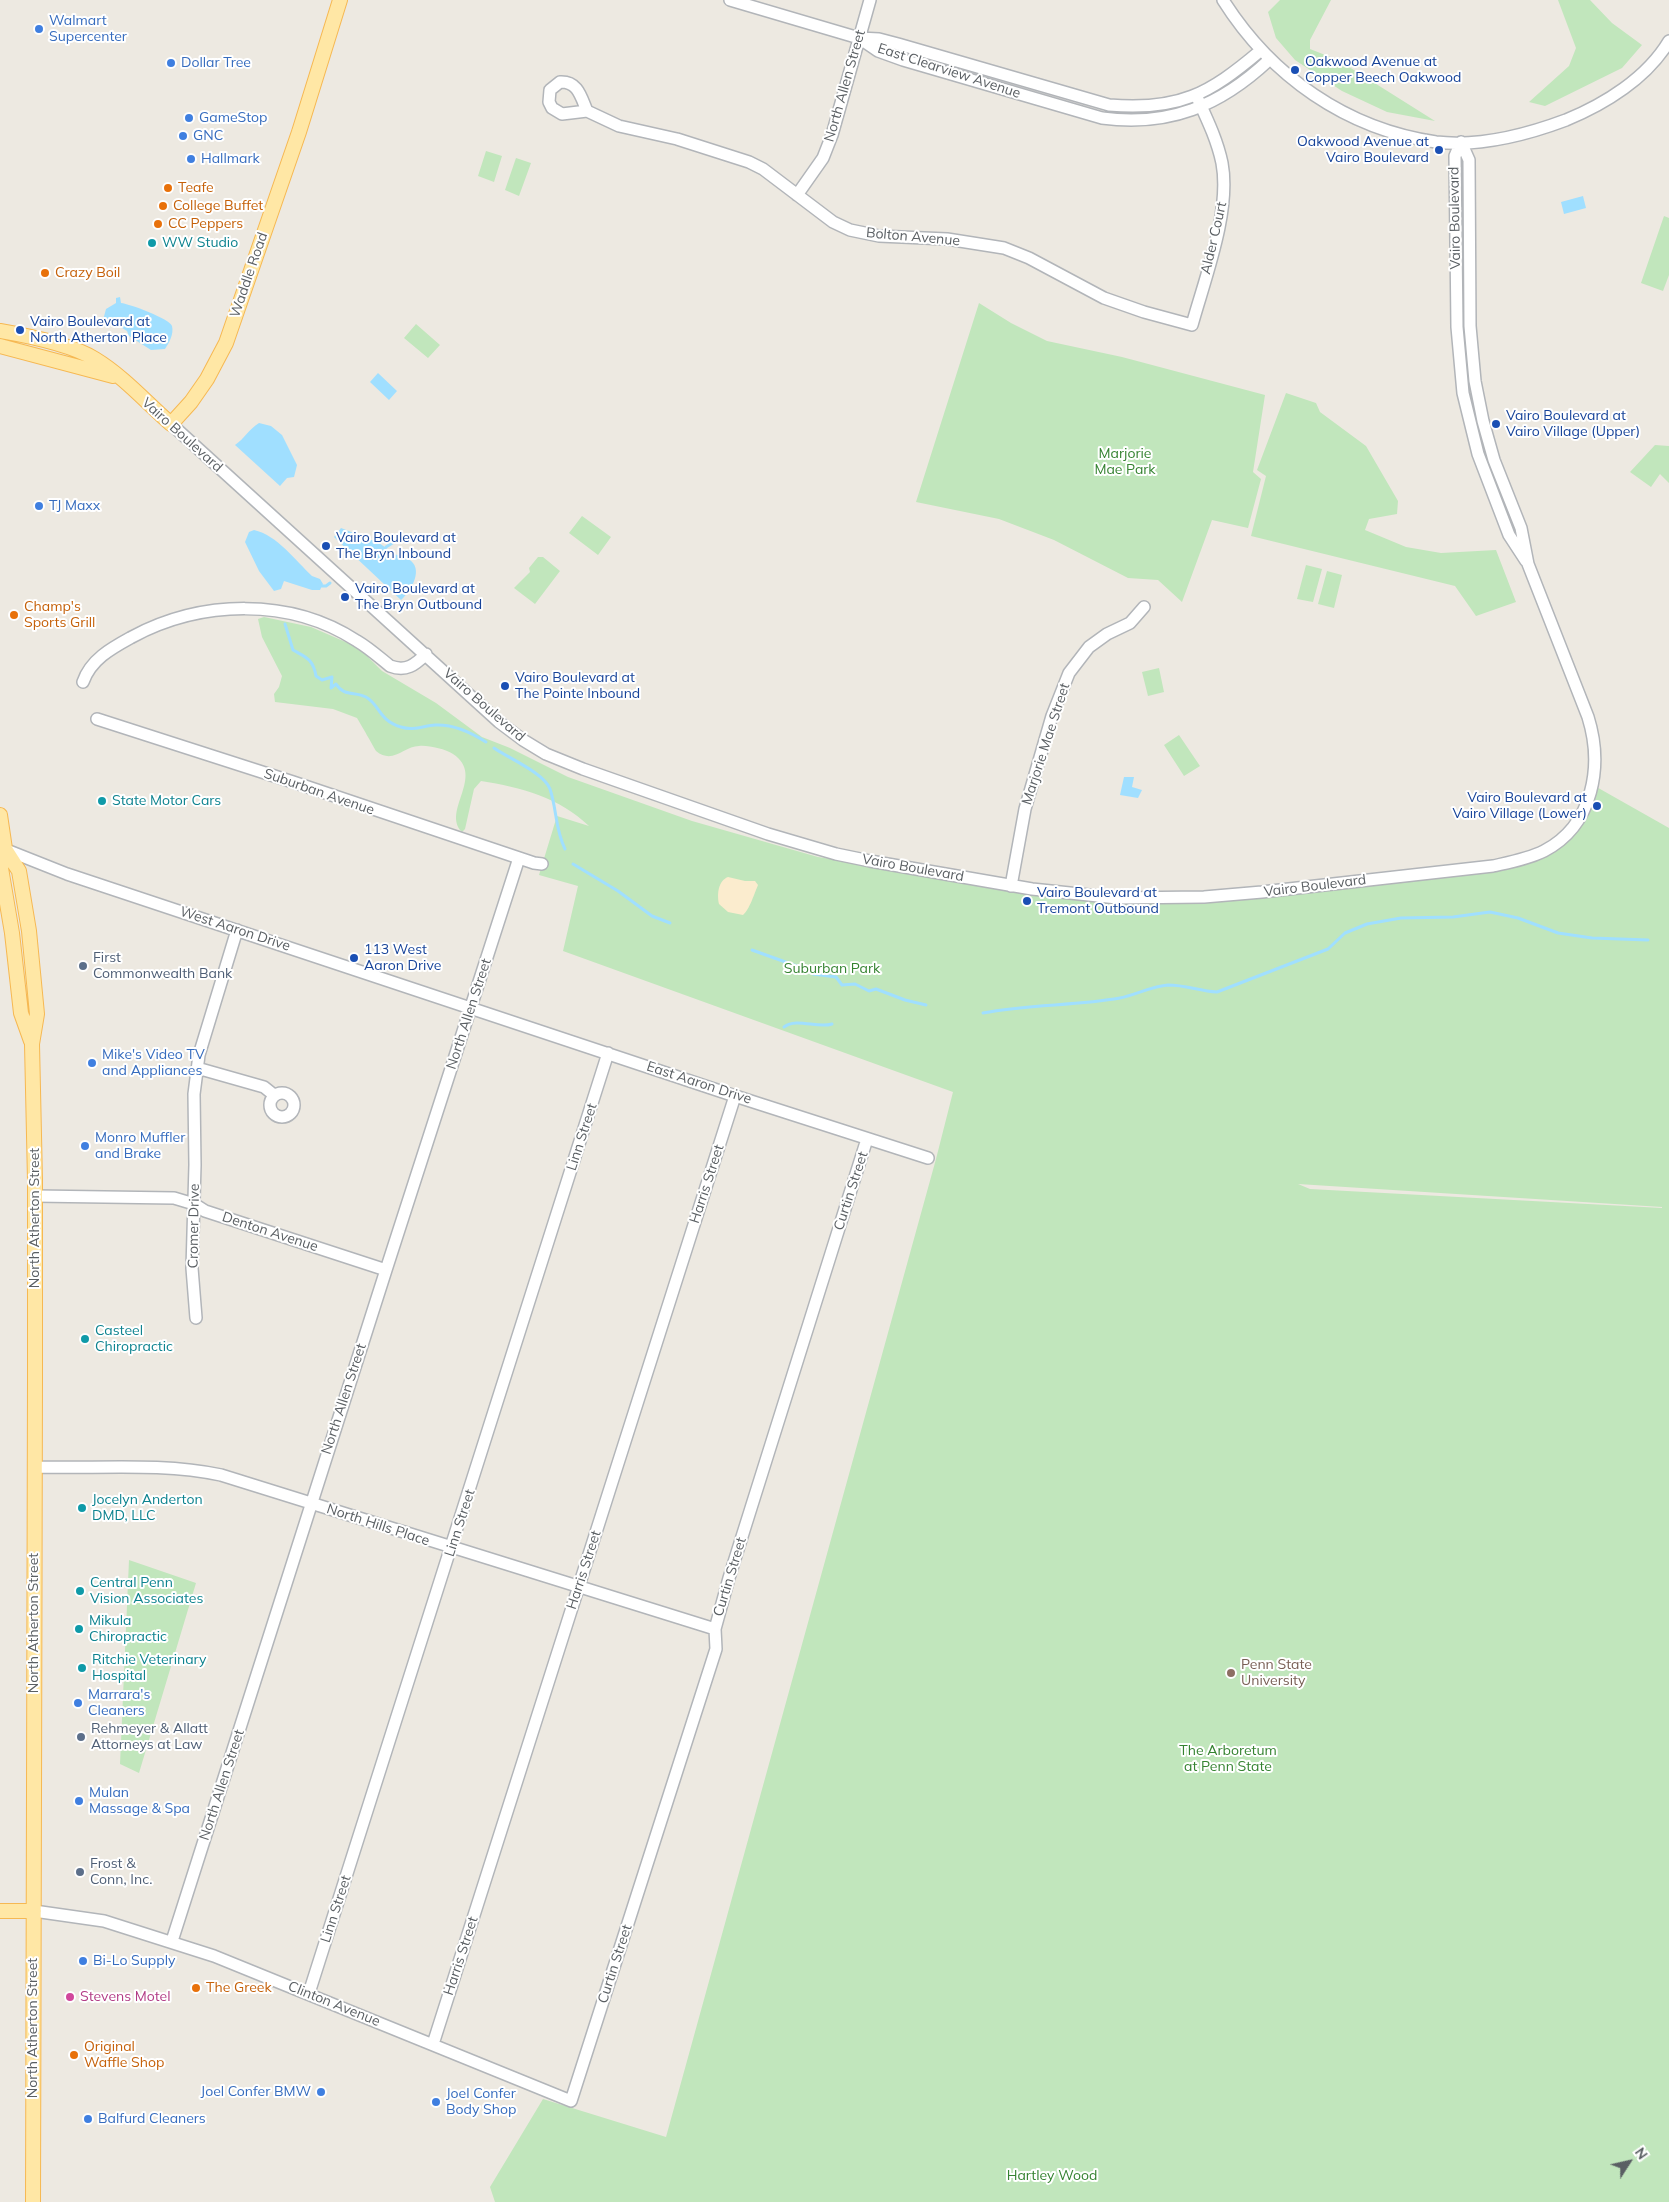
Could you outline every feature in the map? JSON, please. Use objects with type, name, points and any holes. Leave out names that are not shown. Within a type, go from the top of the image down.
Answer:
[{"type":"main road","name":"Waddle Road","points":[[171,424],[191,402],[207,379],[226,343],[300,132],[340,0]]},
{"type":"main road","name":"Vairo Boulevard","points":[[0,331],[31,337],[88,355],[102,363],[171,424]]},
{"type":"main road","name":"Vairo Boulevard","points":[[0,346],[119,378]]},
{"type":"main road","name":"North Atherton Street","points":[[0,815],[3,849],[19,872],[29,931],[37,1014],[32,1044],[35,1196],[33,2202]]},
{"type":"main road","points":[[0,1911],[34,1911]]},
{"type":"street","points":[[730,0],[859,38]]},
{"type":"street","name":"North Allen Street","points":[[797,195],[823,158],[832,135],[870,0]]},
{"type":"street","points":[[1223,0],[1260,51],[1309,92],[1330,106],[1366,124],[1436,142],[1486,141],[1532,131],[1589,109],[1630,84],[1652,64],[1669,41]]},
{"type":"street","name":"East Clearview Avenue","points":[[859,38],[879,39],[898,44],[1110,105],[1138,107],[1159,105],[1207,90],[1229,77],[1260,51]]},
{"type":"street","name":"East Clearview Avenue","points":[[859,38],[878,51],[903,60],[1102,118],[1127,121],[1147,121],[1172,117],[1201,106],[1224,95],[1249,79],[1269,60]]},
{"type":"street","name":"Alder Court","points":[[1192,325],[1218,228],[1224,176],[1219,152],[1196,94]]},
{"type":"street","name":"Bolton Avenue","points":[[587,111],[619,126],[677,138],[749,162],[763,169],[833,222],[850,230],[879,236],[947,239],[1004,248],[1029,258],[1104,298],[1144,312],[1192,325]]},
{"type":"street","name":"Vairo Boulevard","points":[[171,424],[499,722],[522,740],[546,754],[583,769],[804,845],[870,861],[1011,886],[1117,898],[1204,897],[1493,866],[1524,859],[1545,851],[1575,826],[1584,809],[1594,779],[1595,752],[1594,736],[1588,717],[1528,564],[1510,534],[1485,472],[1469,424],[1463,393],[1457,327],[1455,156],[1461,142]]},
{"type":"street","name":"Marjorie Mae Street","points":[[1011,886],[1025,809],[1052,716],[1069,673],[1089,647],[1107,634],[1130,622],[1144,607]]},
{"type":"street","points":[[84,682],[86,672],[99,658],[144,630],[188,615],[237,608],[275,610],[298,615],[336,629],[357,641],[396,669],[410,668],[426,654]]},
{"type":"street","name":"Suburban Avenue","points":[[96,719],[542,864]]},
{"type":"street","name":"West Aaron Drive","points":[[3,849],[66,874],[470,1007]]},
{"type":"street","name":"North Allen Street","points":[[172,1942],[519,858]]},
{"type":"street","name":"Cromer Drive","points":[[196,1318],[192,1268],[194,1094],[197,1068],[211,1014],[237,930]]},
{"type":"street","name":"East Aaron Drive","points":[[470,1007],[735,1096],[928,1158]]},
{"type":"street","name":"Linn Street","points":[[308,1993],[452,1548],[608,1053]]},
{"type":"street","points":[[197,1068],[264,1087],[274,1095]]},
{"type":"street","name":"Harris Street","points":[[433,2044],[735,1096]]},
{"type":"street","name":"Curtin Street","points":[[572,2101],[716,1649],[714,1629],[729,1578],[867,1139]]},
{"type":"street","name":"Denton Avenue","points":[[35,1196],[174,1198],[194,1204],[205,1211],[386,1270]]},
{"type":"street","name":"North Hills Place","points":[[34,1467],[128,1467],[200,1470],[221,1475],[714,1629]]},
{"type":"street","name":"Clinton Avenue","points":[[34,1911],[104,1920],[214,1956],[572,2101]]},
{"type":"green space","points":[[1280,0],[1331,0],[1310,40],[1310,49],[1338,60],[1435,121],[1387,112],[1342,91],[1295,60],[1276,38],[1268,12]]},
{"type":"green space","points":[[1558,0],[1590,0],[1612,23],[1642,45],[1622,68],[1545,106],[1529,102],[1569,66],[1576,48]]},
{"type":"green space","points":[[486,151],[502,156],[494,182],[478,176]]},
{"type":"green space","points":[[516,158],[531,163],[519,196],[505,190]]},
{"type":"green space","points":[[1664,216],[1669,218],[1669,275],[1663,291],[1641,283]]},
{"type":"green space","name":"Marjorie Mae Park","points":[[979,303],[1011,323],[1047,341],[1122,357],[1265,395],[1253,472],[1261,479],[1248,528],[1212,520],[1182,602],[1158,580],[1128,578],[1054,540],[999,519],[916,502]]},
{"type":"green space","points":[[416,324],[440,345],[428,358],[404,338]]},
{"type":"green space","points":[[1286,393],[1316,403],[1320,412],[1366,446],[1398,501],[1397,514],[1369,519],[1365,530],[1406,547],[1441,553],[1496,550],[1516,602],[1476,616],[1455,586],[1251,536],[1266,476],[1257,470]]},
{"type":"green space","points":[[1655,445],[1669,446],[1669,483],[1660,474],[1651,487],[1630,472]]},
{"type":"green space","points":[[582,516],[611,537],[598,555],[569,533]]},
{"type":"green space","points":[[538,557],[543,557],[560,571],[535,604],[514,588],[530,572],[529,568]]},
{"type":"green space","points":[[1306,565],[1322,569],[1313,602],[1297,599]]},
{"type":"green space","points":[[1327,571],[1342,575],[1334,608],[1318,604]]},
{"type":"green space","name":"The Arboretum at Penn State","points":[[264,617],[311,627],[348,643],[361,650],[382,671],[436,703],[482,737],[510,748],[568,777],[692,821],[818,857],[844,861],[1003,883],[1150,898],[1305,886],[1529,858],[1557,843],[1593,785],[1669,828],[1669,2202],[495,2202],[490,2187],[543,2099],[666,2137],[953,1092],[563,951],[578,886],[539,875],[557,816],[589,826],[566,808],[539,795],[525,790],[481,781],[474,789],[465,829],[462,832],[457,824],[456,814],[465,783],[462,763],[450,752],[427,746],[414,747],[393,756],[382,755],[376,751],[357,718],[333,709],[275,702],[274,694],[279,687],[282,676],[262,637],[258,619]],"holes":[[[1298,1184],[1662,1207],[1310,1189]]]},
{"type":"green space","points":[[1159,668],[1164,692],[1148,696],[1142,672]]},
{"type":"green space","points":[[1179,735],[1200,766],[1184,776],[1164,745]]},
{"type":"green space","points":[[129,1560],[196,1583],[139,1773],[120,1764]]},
{"type":"sand","points":[[728,877],[755,881],[758,885],[750,906],[743,915],[728,912],[719,904],[720,885]]},
{"type":"water","points":[[1583,196],[1586,208],[1564,214],[1561,202]]},
{"type":"water","points":[[120,297],[121,303],[149,312],[170,323],[172,332],[170,341],[165,349],[151,350],[129,336],[127,331],[111,321],[102,324],[106,309],[116,303],[116,298]]},
{"type":"water","points":[[378,373],[397,391],[389,400],[370,382]]},
{"type":"water","points":[[259,423],[271,426],[282,435],[297,465],[294,477],[287,478],[280,486],[235,445]]},
{"type":"water","points":[[341,528],[379,543],[389,552],[406,558],[413,563],[416,574],[415,580],[401,600],[334,537]]},
{"type":"water","points":[[254,530],[271,537],[312,576],[320,579],[323,584],[320,590],[312,590],[284,581],[281,589],[274,591],[259,571],[245,542],[249,532]]},
{"type":"water","points":[[1124,777],[1134,777],[1132,787],[1142,790],[1138,798],[1120,795]]},
{"type":"waterway","points":[[386,547],[402,537]]},
{"type":"waterway","points":[[322,586],[330,583]]},
{"type":"waterway","points":[[285,624],[293,650],[311,662],[316,676],[322,680],[332,677],[331,688],[336,684],[343,691],[366,697],[371,700],[384,717],[401,727],[410,729],[435,725],[449,726],[468,732],[486,742]]},
{"type":"waterway","points":[[494,748],[541,777],[546,783],[550,789],[559,834],[565,849]]},
{"type":"waterway","points":[[573,864],[618,891],[652,916],[670,923]]},
{"type":"waterway","points":[[983,1013],[1017,1008],[1103,1001],[1126,997],[1168,985],[1217,992],[1328,949],[1345,933],[1367,924],[1401,918],[1453,917],[1490,912],[1518,918],[1558,933],[1592,938],[1648,940]]},
{"type":"waterway","points":[[752,950],[805,969],[813,974],[836,977],[842,985],[855,984],[869,991],[876,989],[905,1000],[926,1005]]},
{"type":"waterway","points":[[784,1027],[795,1023],[832,1024]]},
{"type":"place","name":"Walmart Supercenter","points":[[39,29]]},
{"type":"place","name":"Dollar Tree","points":[[171,63]]},
{"type":"place","name":"Oakwood Avenue at Copper Beech Oakwood","points":[[1295,70]]},
{"type":"place","name":"GameStop","points":[[189,118]]},
{"type":"place","name":"GNC","points":[[183,136]]},
{"type":"place","name":"Oakwood Avenue at Vairo Boulevard","points":[[1439,150]]},
{"type":"place","name":"Hallmark","points":[[191,159]]},
{"type":"place","name":"Teafe","points":[[168,188]]},
{"type":"place","name":"College Buffet","points":[[163,206]]},
{"type":"place","name":"CC Peppers","points":[[158,224]]},
{"type":"place","name":"WW Studio","points":[[152,243]]},
{"type":"place","name":"Crazy Boil","points":[[45,273]]},
{"type":"place","name":"Vairo Boulevard at North Atherton Place","points":[[20,330]]},
{"type":"place","name":"Vairo Boulevard at Vairo Village (Upper)","points":[[1496,424]]},
{"type":"place","name":"TJ Maxx","points":[[39,506]]},
{"type":"place","name":"Vairo Boulevard at The Bryn Inbound","points":[[326,546]]},
{"type":"place","name":"Vairo Boulevard at The Bryn Outbound","points":[[345,597]]},
{"type":"place","name":"Champ's Sports Grill","points":[[14,615]]},
{"type":"place","name":"Vairo Boulevard at The Pointe Inbound","points":[[505,686]]},
{"type":"place","name":"State Motor Cars","points":[[102,801]]},
{"type":"place","name":"Vairo Boulevard at Vairo Village (Lower)","points":[[1597,806]]},
{"type":"place","name":"Vairo Boulevard at Tremont Outbound","points":[[1027,901]]},
{"type":"place","name":"113 West Aaron Drive","points":[[354,958]]},
{"type":"place","name":"First Commonwealth Bank","points":[[83,966]]},
{"type":"place","name":"Mike's Video TV and Appliances","points":[[92,1063]]},
{"type":"place","name":"Monro Muffler and Brake","points":[[85,1146]]},
{"type":"place","name":"Casteel Chiropractic","points":[[85,1339]]},
{"type":"place","name":"Jocelyn Anderton DMD, LLC","points":[[82,1508]]},
{"type":"place","name":"Central Penn Vision Associates","points":[[80,1591]]},
{"type":"place","name":"Mikula Chiropractic","points":[[79,1629]]},
{"type":"place","name":"Ritchie Veterinary Hospital","points":[[82,1668]]},
{"type":"place","name":"Penn State University","points":[[1231,1673]]},
{"type":"place","name":"Marrara's Cleaners","points":[[78,1703]]},
{"type":"place","name":"Rehmeyer & Allatt Attorneys at Law","points":[[81,1737]]},
{"type":"place","name":"Mulan Massage & Spa","points":[[79,1801]]},
{"type":"place","name":"Frost & Conn, Inc.","points":[[80,1872]]},
{"type":"place","name":"Bi-Lo Supply","points":[[83,1961]]},
{"type":"place","name":"The Greek","points":[[196,1988]]},
{"type":"place","name":"Stevens Motel","points":[[70,1997]]},
{"type":"place","name":"Original Waffle Shop","points":[[74,2055]]},
{"type":"place","name":"Joel Confer BMW","points":[[321,2092]]},
{"type":"place","name":"Joel Confer Body Shop","points":[[436,2102]]},
{"type":"place","name":"Balfurd Cleaners","points":[[88,2119]]},
{"type":"park label","name":"Suburban Park","points":[[832,969]]},
{"type":"park label","name":"Hartley Wood","points":[[1052,2176]]}]
